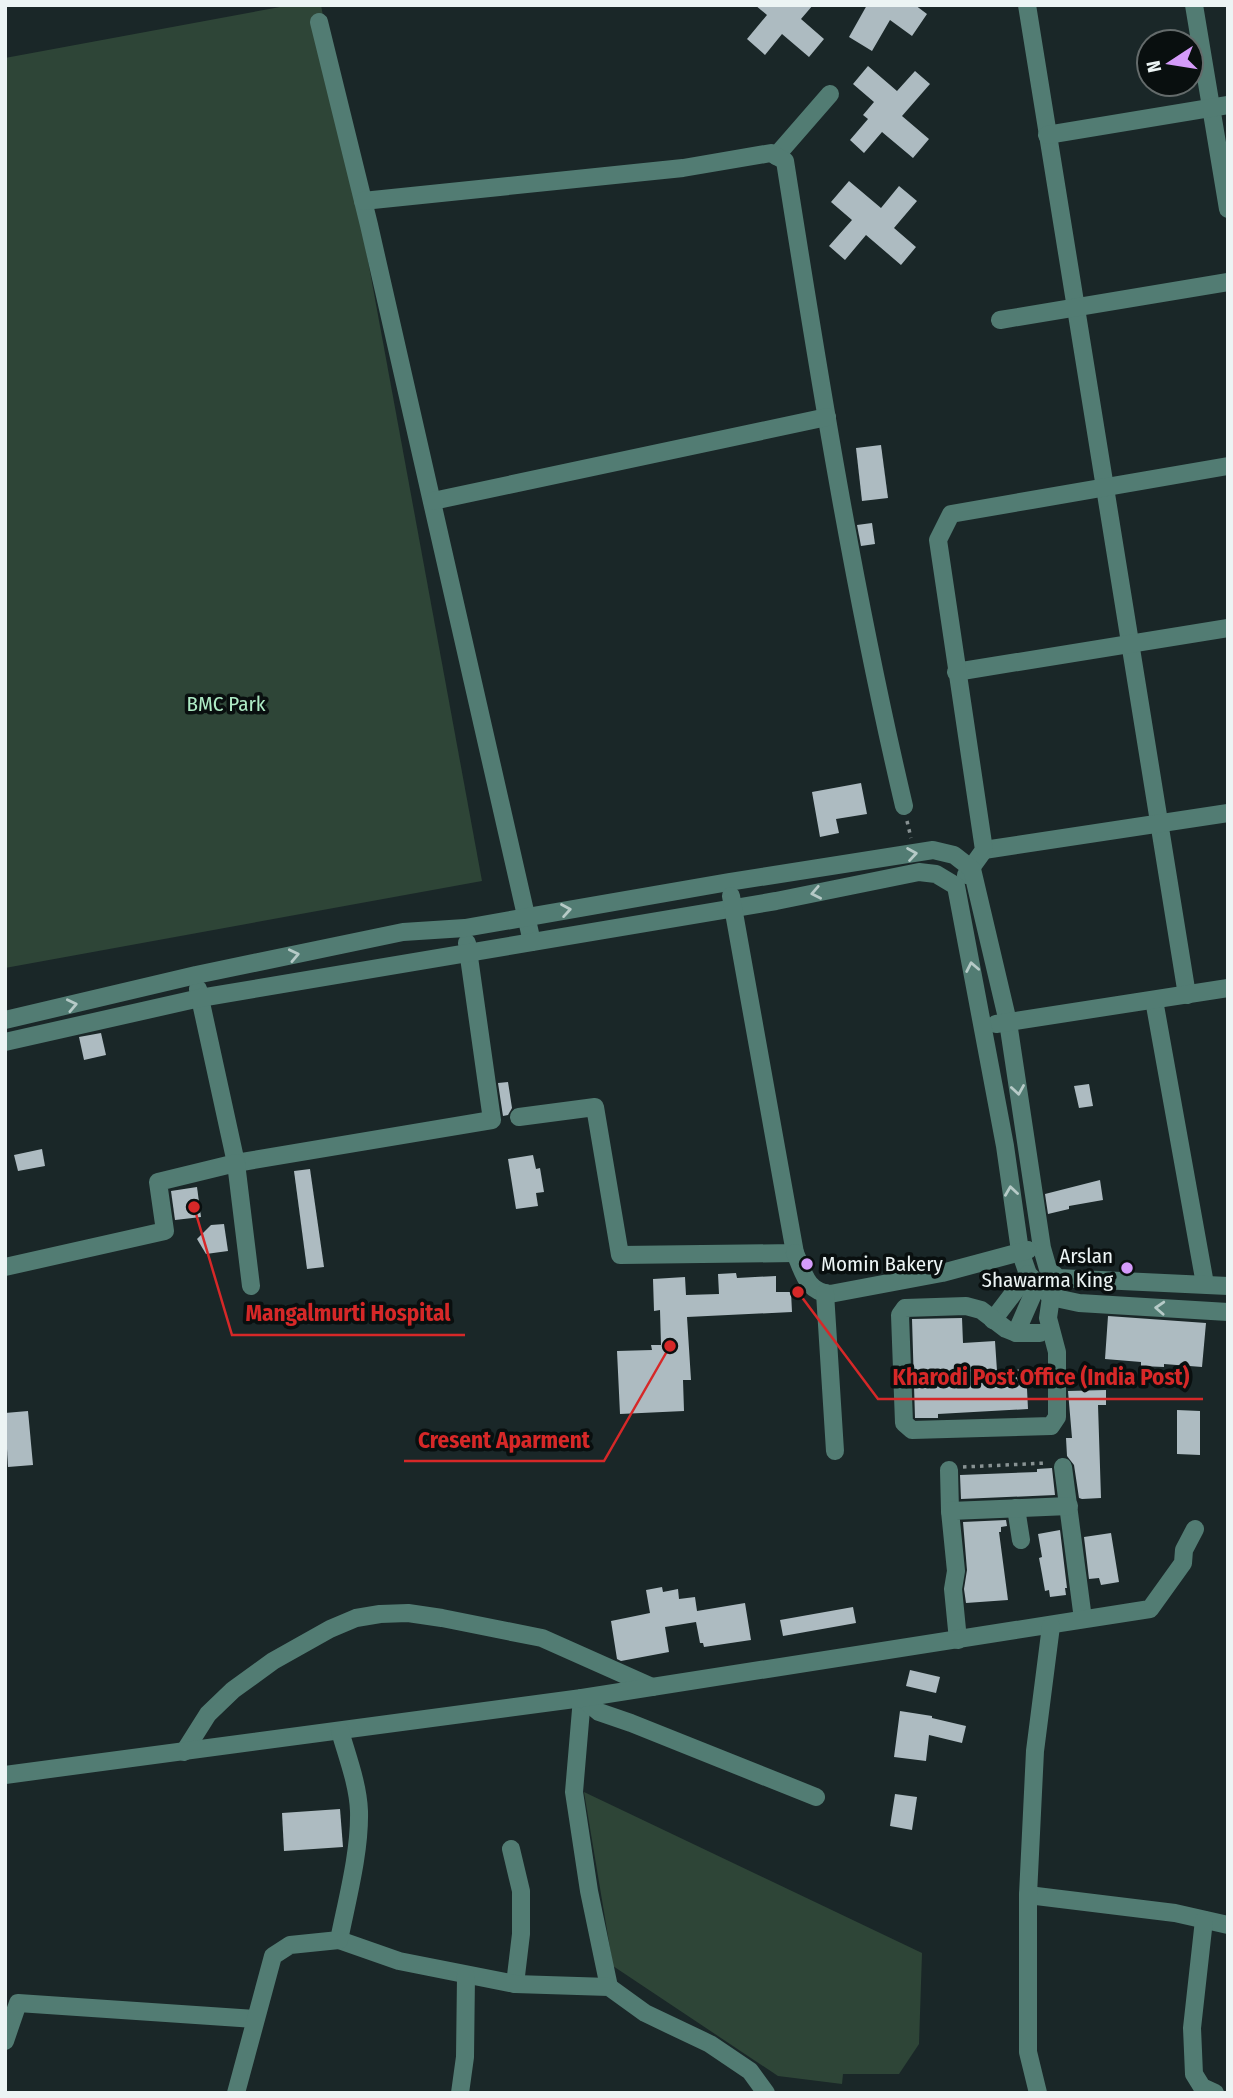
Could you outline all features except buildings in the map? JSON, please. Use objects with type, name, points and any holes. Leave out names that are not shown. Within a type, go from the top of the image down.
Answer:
[{"type":"street","points":[[1027,5],[1187,995]]},
{"type":"street","points":[[1194,5],[1219,107],[1228,209]]},
{"type":"street","points":[[319,22],[433,501],[532,942]]},
{"type":"street","points":[[776,156],[830,94]]},
{"type":"street","points":[[1047,135],[1219,107]]},
{"type":"street","points":[[363,201],[683,168],[771,153],[785,161],[849,544],[904,806]]},
{"type":"street","points":[[1000,320],[1228,282]]},
{"type":"street","points":[[433,501],[827,417]]},
{"type":"street","points":[[956,886],[972,869],[984,850],[938,540],[951,514],[1228,466]]},
{"type":"street","points":[[956,672],[1228,628]]},
{"type":"street","points":[[984,850],[1228,813]]},
{"type":"street","points":[[5,1020],[196,975],[403,932],[465,928],[933,850],[954,855],[972,869],[1008,1022],[1042,1248],[1048,1269],[1058,1278],[1228,1286]]},
{"type":"street","points":[[873,860],[877,881]]},
{"type":"street","points":[[5,1042],[200,998],[776,901],[919,872],[936,874],[956,886],[1005,1146],[1020,1251],[1032,1280],[1051,1297],[1079,1303],[1228,1312]]},
{"type":"street","points":[[772,875],[776,901]]},
{"type":"street","points":[[729,882],[795,1253],[809,1284],[817,1292],[825,1293],[942,1273],[1020,1251],[1042,1248]]},
{"type":"street","points":[[5,1267],[165,1231],[158,1182],[236,1163],[492,1120],[465,928]]},
{"type":"street","points":[[196,975],[236,1163],[251,1286]]},
{"type":"street","points":[[984,1027],[1228,988]]},
{"type":"street","points":[[1154,1000],[1205,1284]]},
{"type":"street","points":[[519,1117],[595,1107],[620,1255],[795,1253]]},
{"type":"street","points":[[993,1320],[1032,1280]]},
{"type":"street","points":[[1016,1333],[1032,1280]]},
{"type":"street","points":[[825,1293],[835,1451]]},
{"type":"street","points":[[1040,1333],[1016,1333],[981,1310],[966,1306],[905,1308],[900,1315],[904,1423],[912,1430],[1051,1426],[1057,1417],[1057,1352],[1048,1318],[1051,1297]]},
{"type":"street","points":[[1063,1467],[1083,1619]]},
{"type":"street","points":[[949,1470],[956,1571],[953,1589],[958,1640]]},
{"type":"street","points":[[950,1511],[1069,1506]]},
{"type":"street","points":[[1016,1508],[1021,1541]]},
{"type":"street","points":[[5,1775],[582,1698],[1150,1609],[1183,1563],[1184,1550],[1195,1529]]},
{"type":"street","points":[[184,1752],[208,1714],[233,1690],[274,1661],[330,1629],[356,1618],[380,1614],[442,1618],[542,1638],[653,1687]]},
{"type":"street","points":[[1038,2093],[1028,2052],[1028,1895],[1035,1751],[1051,1626]]},
{"type":"street","points":[[582,1698],[598,1712],[816,1797]]},
{"type":"street","points":[[582,1698],[574,1792],[589,1891],[609,1987]]},
{"type":"street","points":[[339,1940],[354,1859],[359,1811],[357,1792],[340,1731]]},
{"type":"street","points":[[511,1849],[521,1891],[521,1934],[515,1984]]},
{"type":"street","points":[[1028,1895],[1175,1913],[1228,1925]]},
{"type":"street","points":[[1204,1920],[1192,2028],[1194,2074],[1202,2087],[1215,2093]]},
{"type":"street","points":[[236,2093],[273,1956],[290,1945],[339,1940],[399,1961],[466,1976],[515,1984],[609,1987],[645,2013],[710,2045],[750,2071],[766,2093]]},
{"type":"street","points":[[460,2093],[465,2057],[466,1976]]},
{"type":"street","points":[[5,2041],[18,2003],[255,2018]]},
{"type":"path","points":[[904,806],[915,853]]},
{"type":"path","points":[[949,1470],[951,1467],[1056,1462],[1063,1467]]},
{"type":"green space","name":"BMC Park","points":[[291,5],[321,5],[482,881],[5,968],[5,58]]},
{"type":"green space","points":[[584,1792],[922,1953],[919,2044],[899,2074],[843,2074],[842,2084],[778,2076],[613,1966]]},
{"type":"place","name":"Mangalmurti Hospital","points":[[194,1207]]},
{"type":"place","name":"Momin Bakery","points":[[807,1264]]},
{"type":"place","name":"Arslan Shawarma King","points":[[1127,1268]]},
{"type":"place","name":"Kharodi Post Office (India Post)","points":[[798,1292]]},
{"type":"place","name":"Cresent Aparment","points":[[670,1346]]}]
